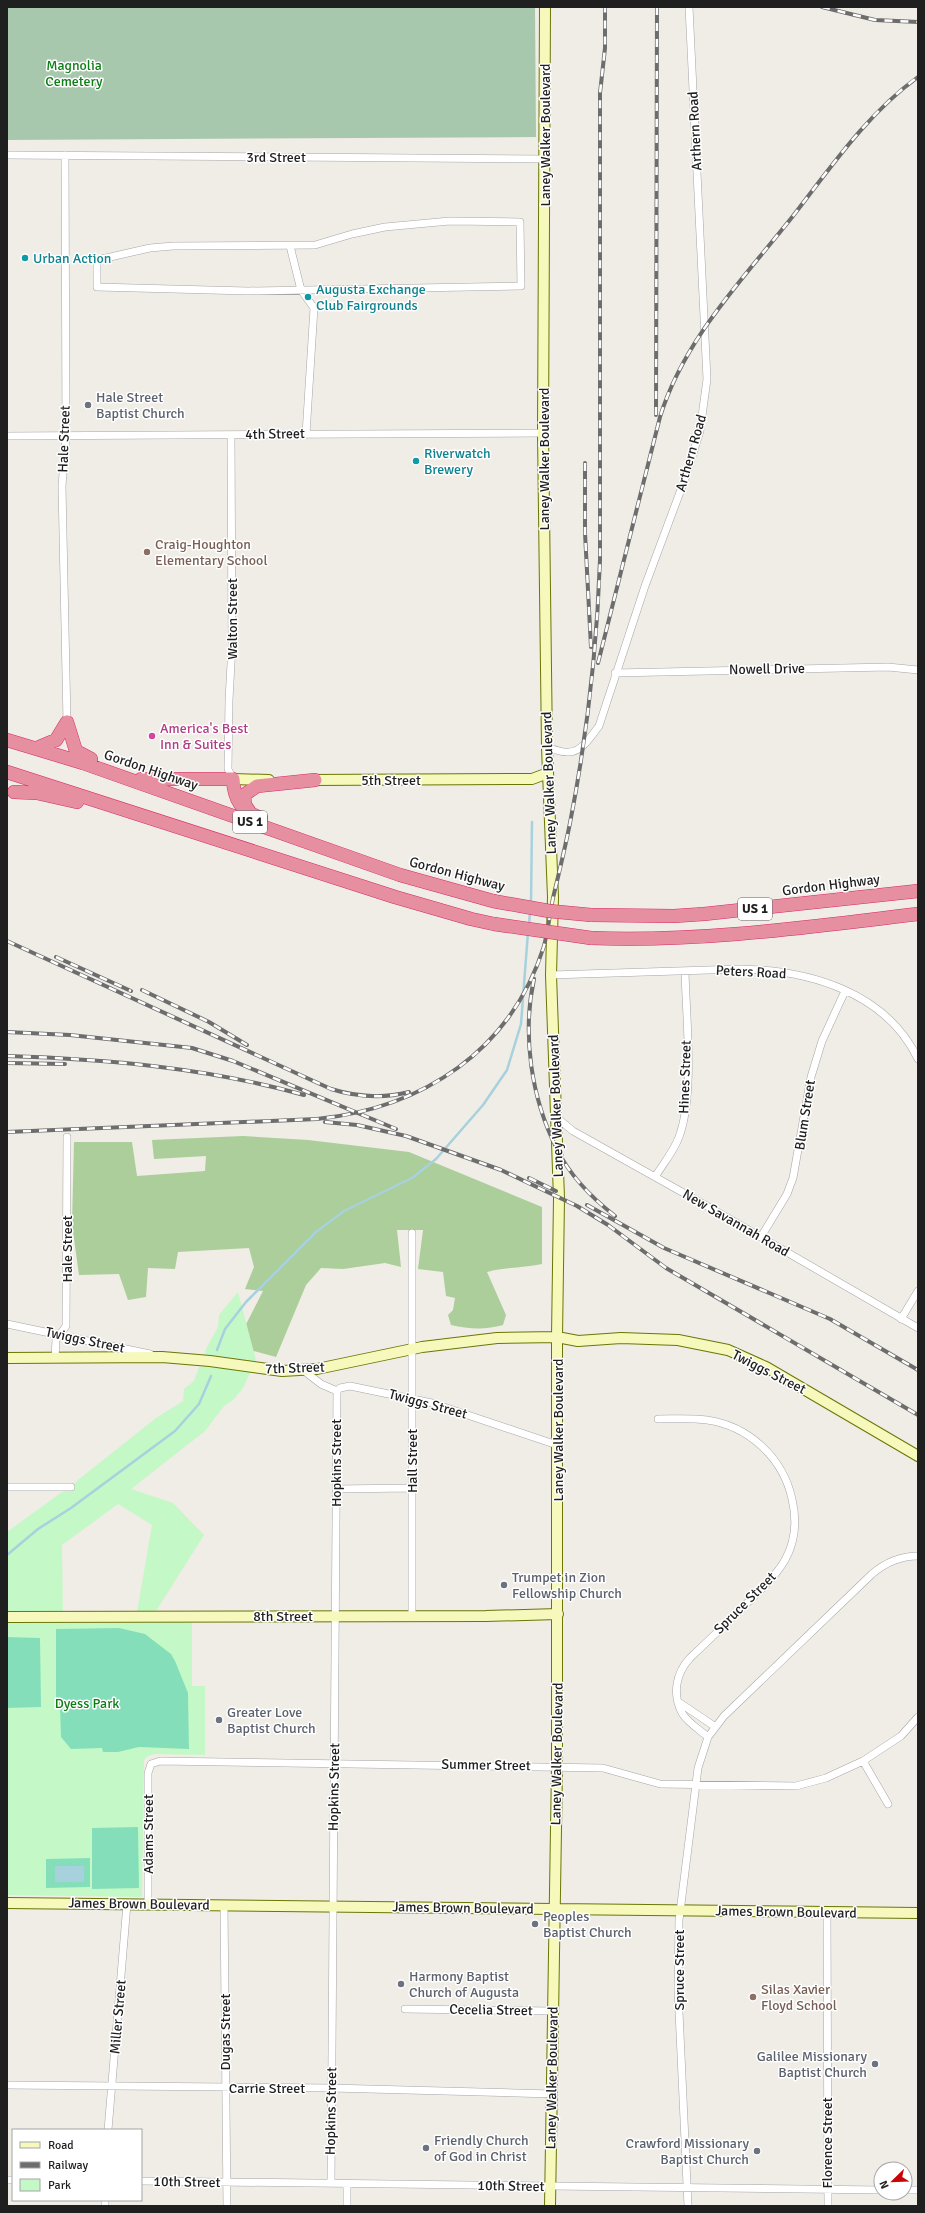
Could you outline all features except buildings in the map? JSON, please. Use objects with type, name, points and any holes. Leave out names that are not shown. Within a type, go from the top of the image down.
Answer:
[{"type":"highway","points":[[37,748],[56,740],[67,722]]},
{"type":"highway","points":[[67,722],[72,741],[78,754],[128,772],[170,794]]},
{"type":"highway","name":"Gordon Highway","points":[[7,740],[37,748],[126,778],[400,875],[493,901],[550,911],[591,915],[674,916],[918,891]]},
{"type":"highway","name":"US 1","points":[[7,772],[395,898],[494,924],[591,938],[663,940],[710,937],[918,914]]},
{"type":"highway","points":[[126,778],[233,779],[238,804],[251,815],[396,866],[459,892]]},
{"type":"highway","points":[[251,815],[245,805],[244,799],[244,795],[250,789],[257,786],[315,780]]},
{"type":"highway","points":[[10,792],[37,793],[146,816]]},
{"type":"main road","name":"Laney Walker Boulevard","points":[[545,7],[543,433],[547,747],[553,897],[551,974],[559,1198],[557,1337],[558,1766],[554,1909],[550,2206]]},
{"type":"main road","name":"5th Street","points":[[233,779],[532,779],[548,773]]},
{"type":"main road","name":"7th Street","points":[[7,1358],[162,1357],[222,1363],[268,1371],[303,1370],[336,1366],[412,1350],[497,1338],[557,1337]]},
{"type":"main road","name":"Twiggs Street","points":[[557,1337],[578,1341],[621,1338],[678,1340],[728,1350],[766,1367],[918,1456]]},
{"type":"main road","name":"8th Street","points":[[7,1617],[412,1616],[558,1614]]},
{"type":"main road","name":"James Brown Boulevard","points":[[7,1903],[918,1913]]},
{"type":"street","name":"Arthern Road","points":[[547,747],[568,752],[589,740],[599,726],[616,673],[686,476],[700,431],[705,403],[707,379],[689,7]]},
{"type":"street","name":"3rd Street","points":[[7,155],[544,159]]},
{"type":"street","name":"Hale Street","points":[[65,155],[66,436],[62,486],[67,722]]},
{"type":"street","points":[[450,221],[520,222],[521,286],[301,290],[204,290],[97,287],[96,260],[150,248],[173,246],[315,246],[352,234],[414,224],[450,221]]},
{"type":"street","points":[[290,246],[301,290],[314,308],[306,434]]},
{"type":"street","name":"4th Street","points":[[7,436],[543,433]]},
{"type":"street","name":"Walton Street","points":[[231,435],[232,645],[229,700],[228,769],[233,779]]},
{"type":"street","name":"Nowell Drive","points":[[616,673],[888,667],[918,670]]},
{"type":"street","name":"Peters Road","points":[[551,974],[753,970],[781,972],[845,991],[885,1014],[906,1037],[918,1059]]},
{"type":"street","name":"Hines Street","points":[[655,1177],[678,1138],[686,1112],[688,1088],[685,971]]},
{"type":"street","name":"Blum Street","points":[[761,1237],[786,1194],[797,1164],[810,1077],[822,1041],[845,991]]},
{"type":"street","name":"New Savannah Road","points":[[556,1117],[573,1131],[918,1328]]},
{"type":"street","name":"Hale Street","points":[[55,1358],[56,1340],[66,1326],[67,1137]]},
{"type":"street","name":"Hall Street","points":[[412,1233],[412,1616]]},
{"type":"street","points":[[901,1319],[918,1291]]},
{"type":"street","name":"Twiggs Street","points":[[7,1324],[60,1334],[162,1357]]},
{"type":"street","points":[[303,1370],[320,1384],[337,1391]]},
{"type":"street","name":"Twiggs Street","points":[[337,1391],[340,1388],[350,1386],[412,1398],[445,1407],[557,1445]]},
{"type":"street","name":"Hopkins Street","points":[[331,2183],[337,1391]]},
{"type":"street","name":"Spruce Street","points":[[658,1419],[708,1420],[741,1431],[757,1441],[783,1470],[790,1490],[795,1522],[789,1550],[779,1570],[683,1665],[676,1681],[682,1713],[689,1722],[708,1737]]},
{"type":"street","points":[[7,1487],[71,1487]]},
{"type":"street","points":[[336,1489],[412,1488]]},
{"type":"street","name":"Spruce Street","points":[[688,2206],[678,1990],[681,1911],[700,1758],[714,1726],[872,1574],[883,1565],[899,1558],[918,1556]]},
{"type":"street","points":[[679,1702],[714,1726]]},
{"type":"street","name":"Summer Street","points":[[151,1764],[160,1761],[558,1766],[603,1768],[651,1783],[696,1786],[796,1786],[826,1778],[863,1761],[901,1736],[918,1717]]},
{"type":"street","points":[[863,1761],[888,1804]]},
{"type":"street","name":"Adams Street","points":[[148,1904],[148,1773],[151,1764]]},
{"type":"street","name":"Miller Street","points":[[108,2129],[127,1904]]},
{"type":"street","name":"Dugas Street","points":[[224,1905],[226,2206]]},
{"type":"street","name":"Florence Street","points":[[827,1913],[828,2206]]},
{"type":"street","name":"Cecelia Street","points":[[406,2009],[553,2012]]},
{"type":"street","name":"Carrie Street","points":[[7,2085],[332,2088],[552,2094]]},
{"type":"street","name":"10th Street","points":[[142,2181],[873,2190]]},
{"type":"street","points":[[347,2184],[347,2206]]},
{"type":"green space","name":"Magnolia Cemetery","points":[[7,7],[535,7],[536,137],[7,140]]},
{"type":"green space","points":[[243,1136],[308,1140],[409,1152],[542,1207],[542,1264],[487,1272],[506,1315],[503,1325],[490,1328],[477,1328],[451,1325],[448,1315],[453,1310],[455,1298],[446,1296],[443,1272],[418,1269],[423,1230],[397,1230],[401,1267],[385,1263],[343,1269],[321,1268],[306,1285],[276,1357],[235,1346],[263,1291],[245,1289],[254,1267],[249,1248],[178,1252],[175,1269],[148,1268],[146,1297],[128,1300],[119,1274],[79,1275],[72,1224],[74,1142],[132,1142],[137,1176],[205,1171],[206,1156],[154,1159],[152,1140]]},
{"type":"green space","name":"Dyess Park","points":[[238,1292],[256,1360],[243,1388],[233,1400],[224,1406],[205,1431],[131,1489],[173,1503],[204,1535],[156,1611],[137,1612],[152,1525],[118,1504],[62,1545],[63,1623],[192,1622],[192,1686],[205,1686],[205,1755],[154,1754],[148,1756],[144,1760],[142,1897],[7,1895],[7,1532],[62,1492],[69,1490],[78,1480],[156,1418],[183,1401],[184,1389],[194,1381],[199,1367],[202,1367],[206,1349],[218,1327],[219,1315]]},
{"type":"green space","points":[[119,1628],[145,1634],[171,1654],[188,1693],[189,1749],[139,1747],[118,1752],[103,1752],[102,1748],[71,1749],[61,1737],[60,1707],[56,1706],[56,1629]]},
{"type":"green space","points":[[7,1637],[40,1638],[41,1707],[7,1708]]},
{"type":"green space","points":[[138,1827],[139,1888],[92,1889],[92,1828]]},
{"type":"green space","points":[[90,1858],[90,1887],[46,1888],[46,1859]]},
{"type":"water","points":[[55,1866],[84,1866],[84,1882],[55,1882]]},
{"type":"waterway","points":[[531,903],[532,822]]},
{"type":"waterway","points":[[529,925],[530,912]]},
{"type":"waterway","points":[[217,1350],[225,1329],[246,1302],[316,1232],[344,1211],[412,1178],[436,1159],[483,1105],[507,1070],[521,1024],[528,932]]},
{"type":"waterway","points":[[7,1555],[38,1529],[71,1508],[175,1431],[199,1404],[211,1376]]},
{"type":"railway","points":[[7,1132],[317,1119],[356,1113],[393,1102],[427,1087],[458,1068],[486,1044],[510,1016],[529,983],[544,946],[570,823],[586,725],[594,659],[600,560],[600,93],[605,48],[605,7]]},
{"type":"railway","points":[[656,415],[657,7]]},
{"type":"railway","points":[[822,7],[875,20],[918,22]]},
{"type":"railway","points":[[598,663],[660,417],[684,362],[699,336],[735,287],[793,216],[836,160],[882,107],[918,77]]},
{"type":"railway","points":[[585,463],[585,533],[591,647]]},
{"type":"railway","points":[[7,941],[331,1089],[350,1094],[370,1096],[389,1096],[409,1092]]},
{"type":"railway","points":[[56,957],[131,991]]},
{"type":"railway","points":[[534,979],[530,1000],[529,1044],[531,1066],[541,1109],[557,1149],[568,1168],[582,1186],[615,1216]]},
{"type":"railway","points":[[142,990],[209,1022],[247,1045]]},
{"type":"railway","points":[[7,1032],[70,1035],[192,1048],[233,1061],[396,1129]]},
{"type":"railway","points":[[7,1056],[44,1057],[157,1066],[231,1078],[304,1095]]},
{"type":"railway","points":[[7,1063],[65,1064]]},
{"type":"railway","points":[[325,1122],[357,1125],[406,1136],[501,1170],[577,1206],[608,1225],[666,1268],[918,1415]]},
{"type":"railway","points":[[529,1178],[556,1191]]},
{"type":"railway","points":[[587,1205],[664,1248],[830,1319],[918,1370]]},
{"type":"place","name":"Urban Action","points":[[25,258]]},
{"type":"place","name":"Augusta Exchange Club Fairgrounds","points":[[308,297]]},
{"type":"place","name":"Hale Street Baptist Church","points":[[88,405]]},
{"type":"place","name":"Riverwatch Brewery","points":[[416,461]]},
{"type":"place","name":"Craig-Houghton Elementary School","points":[[147,552]]},
{"type":"place","name":"America's Best Inn & Suites","points":[[152,736]]},
{"type":"place","name":"Trumpet in Zion Fellowship Church","points":[[504,1585]]},
{"type":"place","name":"Greater Love Baptist Church","points":[[219,1720]]},
{"type":"place","name":"Peoples Baptist Church","points":[[535,1924]]},
{"type":"place","name":"Harmony Baptist Church of Augusta","points":[[401,1984]]},
{"type":"place","name":"Silas Xavier Floyd School","points":[[753,1997]]},
{"type":"place","name":"Galilee Missionary Baptist Church","points":[[875,2064]]},
{"type":"place","name":"Friendly Church of God in Christ","points":[[426,2148]]},
{"type":"place","name":"Crawford Missionary Baptist Church","points":[[757,2151]]}]
